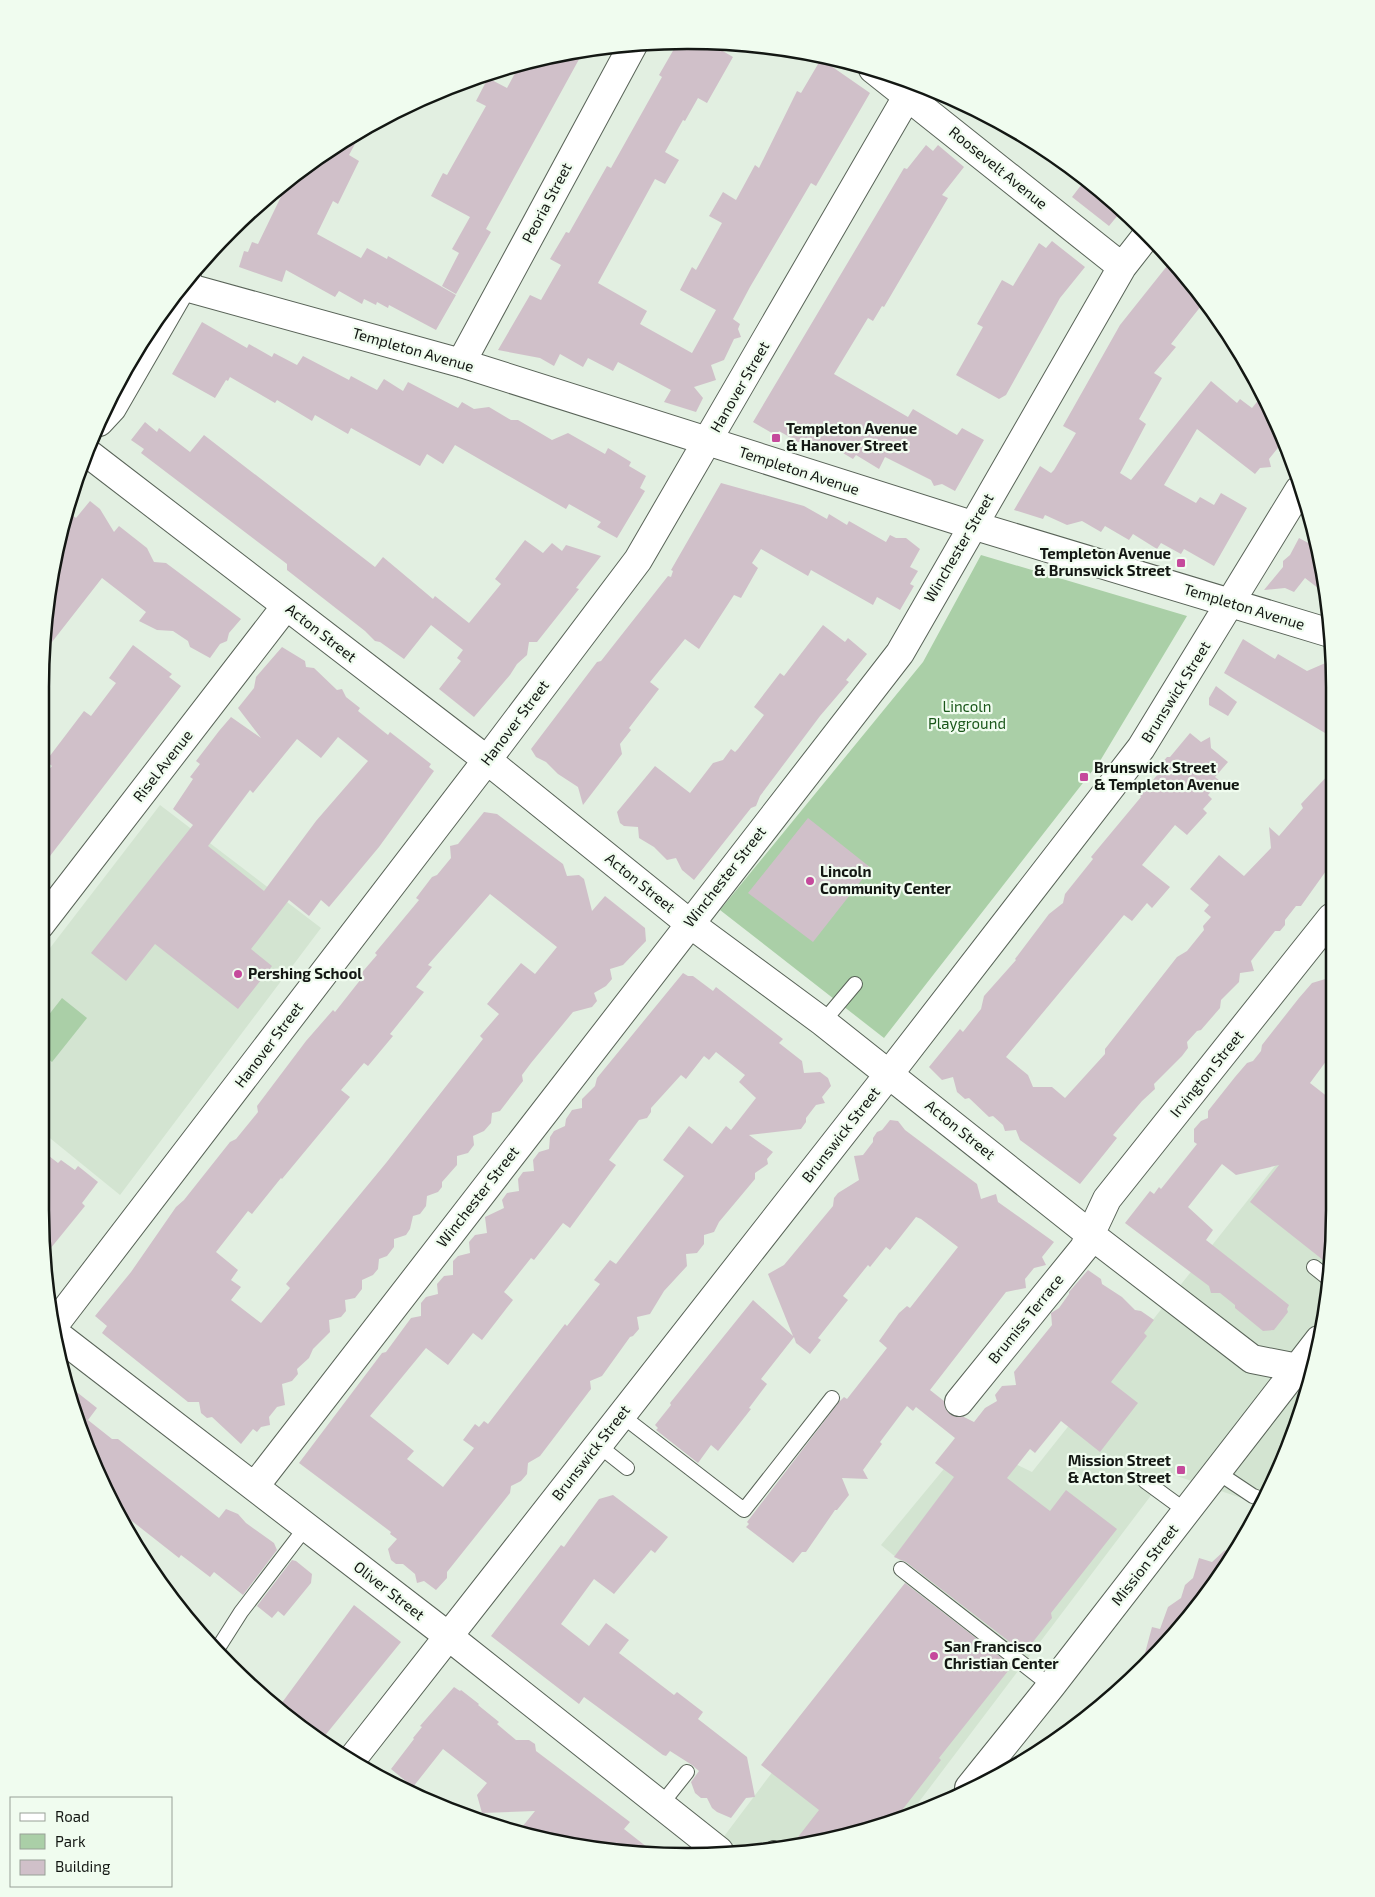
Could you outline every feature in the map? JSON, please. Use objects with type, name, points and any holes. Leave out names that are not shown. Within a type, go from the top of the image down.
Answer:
[{"type":"street","name":"Peoria Street","points":[[461,363],[629,52]]},
{"type":"street","name":"Hanover Street","points":[[59,1319],[638,560],[912,90]]},
{"type":"street","name":"Roosevelt Avenue","points":[[914,90],[1122,267]]},
{"type":"street","name":"Winchester Street","points":[[255,1486],[900,653],[1122,267],[1143,240]]},
{"type":"street","name":"Templeton Avenue","points":[[192,285],[461,363],[972,525],[1324,631]]},
{"type":"street","points":[[125,385],[146,348]]},
{"type":"street","name":"Acton Street","points":[[92,457],[487,760],[690,923],[823,1022],[1091,1235],[1252,1359],[1298,1368]]},
{"type":"street","name":"Brunswick Street","points":[[355,1755],[890,1074],[1141,748],[1296,495]]},
{"type":"street","name":"Risel Avenue","points":[[49,913],[286,606]]},
{"type":"street","name":"Irvington Street","points":[[1091,1235],[1107,1199],[1326,925]]},
{"type":"street","name":"Brumiss Terrace","points":[[959,1402],[1084,1248],[1091,1235]]},
{"type":"street","name":"Oliver Street","points":[[62,1339],[448,1636],[713,1847]]},
{"type":"street","name":"Mission Street","points":[[977,1779],[1051,1686],[1309,1353]]},
{"type":"lane","points":[[823,1022],[855,984]]},
{"type":"lane","points":[[1314,1267],[1323,1274]]},
{"type":"lane","points":[[621,1415],[744,1510],[832,1398]]},
{"type":"lane","points":[[598,1445],[627,1468]]},
{"type":"lane","points":[[1217,1472],[1257,1497]]},
{"type":"lane","points":[[1145,1481],[1186,1512]]},
{"type":"lane","points":[[220,1645],[241,1612],[306,1527]]},
{"type":"lane","points":[[901,1569],[1051,1686]]},
{"type":"lane","points":[[660,1806],[687,1772]]},
{"type":"shaded area","points":[[160,805],[321,928],[120,1195],[49,1137],[49,949]]},
{"type":"shaded area","points":[[1326,1102],[1325,1251],[1321,1293],[1314,1334],[1292,1415],[1278,1454],[1255,1502],[1168,1473],[916,1806],[853,1826],[812,1836],[771,1843],[716,1847],[798,1738],[791,1731],[914,1572],[881,1545],[967,1441],[1032,1472]]},
{"type":"green space","name":"Lincoln Playground","points":[[981,555],[1187,616],[1100,761],[884,1038],[720,910],[923,662]]},
{"type":"green space","points":[[62,998],[87,1018],[52,1062],[49,1060],[49,1015]]},
{"type":"building","points":[[674,49],[721,50],[733,57],[707,103],[698,98],[685,121],[683,120],[665,152],[679,160],[665,184],[655,179],[598,283],[647,311],[640,324],[692,353],[716,310],[680,290],[692,267],[696,270],[722,223],[709,216],[723,192],[736,200],[755,165],[759,168],[797,91],[801,93],[819,63],[830,65],[870,93],[816,186],[811,183],[750,287],[733,319],[740,324],[738,329],[741,337],[734,339],[724,360],[711,365],[716,380],[694,387],[703,398],[696,412],[664,402],[671,390],[618,362],[613,371],[588,358],[583,367],[560,354],[554,366],[540,358],[498,350],[530,295],[541,300],[561,265],[550,259],[566,232],[569,233],[607,166],[611,168],[662,77],[659,75]]},
{"type":"building","points":[[580,58],[486,229],[491,232],[456,294],[442,286],[459,253],[452,249],[470,217],[431,196],[443,173],[447,175],[486,106],[476,101],[486,82],[492,80],[507,88],[515,73]]},
{"type":"building","points":[[356,141],[349,155],[359,161],[338,204],[333,201],[317,234],[361,258],[367,248],[387,259],[388,256],[456,295],[436,330],[389,305],[388,308],[377,302],[376,305],[364,299],[362,304],[339,291],[335,297],[286,270],[282,282],[239,267],[244,251],[248,252],[252,242],[258,244],[282,194],[333,156]]},
{"type":"building","points":[[926,145],[933,151],[938,145],[964,167],[942,195],[948,198],[884,307],[882,306],[873,321],[868,318],[834,374],[908,417],[913,409],[957,435],[962,428],[984,440],[955,491],[942,484],[934,486],[931,480],[885,457],[879,469],[856,455],[853,459],[831,446],[828,451],[812,441],[798,442],[779,431],[777,436],[753,422],[904,168],[907,169]]},
{"type":"building","points":[[1081,185],[1118,215],[1109,226],[1072,197]]},
{"type":"building","points":[[1052,241],[1085,267],[1060,298],[1006,395],[999,399],[956,375],[983,327],[977,324],[1002,280],[1013,286],[1039,243],[1046,248]]},
{"type":"building","points":[[1167,265],[1200,307],[1171,344],[1176,347],[1154,373],[1162,378],[1139,419],[1146,424],[1120,473],[1131,480],[1211,381],[1237,403],[1240,399],[1252,408],[1258,401],[1278,443],[1279,446],[1269,459],[1271,467],[1260,468],[1255,474],[1197,429],[1164,485],[1196,503],[1200,497],[1214,505],[1221,493],[1247,508],[1214,566],[1184,549],[1181,554],[1161,543],[1157,549],[1133,534],[1129,540],[1105,526],[1101,532],[1082,521],[1067,525],[1045,515],[1043,519],[1014,510],[1040,466],[1051,473],[1076,433],[1063,426],[1120,325]]},
{"type":"building","points":[[202,322],[247,348],[249,344],[272,357],[274,353],[297,365],[303,356],[349,380],[351,376],[377,390],[384,379],[403,391],[408,382],[458,408],[462,402],[474,409],[489,407],[511,420],[518,420],[552,440],[568,433],[605,454],[608,448],[631,462],[629,466],[646,476],[640,488],[645,491],[617,538],[597,527],[601,522],[569,504],[566,509],[455,445],[443,464],[427,454],[420,466],[351,428],[348,434],[315,415],[312,421],[277,400],[275,403],[230,377],[228,381],[226,380],[215,398],[172,374]]},
{"type":"building","points":[[145,422],[157,432],[159,428],[190,452],[204,435],[375,567],[383,557],[433,599],[435,596],[469,623],[501,584],[495,579],[525,540],[543,553],[552,543],[562,551],[566,545],[601,556],[576,588],[579,589],[537,642],[529,642],[527,655],[517,664],[474,717],[439,689],[461,661],[457,658],[463,650],[431,625],[404,659],[380,642],[375,641],[365,631],[287,570],[287,564],[141,453],[144,449],[131,440]]},
{"type":"building","points":[[721,483],[804,506],[827,519],[829,514],[847,525],[849,521],[886,542],[890,535],[896,538],[906,538],[920,549],[910,567],[918,571],[910,584],[914,586],[900,610],[877,597],[873,605],[811,570],[808,576],[761,549],[752,563],[758,568],[741,598],[734,595],[699,649],[685,639],[650,682],[659,689],[629,728],[631,730],[620,744],[622,754],[583,805],[578,787],[558,774],[546,762],[536,757],[531,749],[597,662],[601,661],[668,576],[671,577],[673,571],[671,570]]},
{"type":"building","points":[[90,501],[100,509],[114,532],[119,526],[147,548],[154,562],[166,563],[241,619],[229,633],[227,641],[220,644],[210,658],[190,647],[188,641],[173,631],[157,630],[139,621],[146,612],[102,578],[50,644],[54,604],[61,563],[73,516],[76,518]]},
{"type":"building","points":[[1299,538],[1309,543],[1318,588],[1305,578],[1294,592],[1285,588],[1264,590],[1283,567],[1283,561],[1290,555]]},
{"type":"building","points":[[823,625],[845,642],[848,638],[867,654],[846,680],[849,682],[820,716],[760,796],[756,806],[751,808],[694,880],[682,870],[676,858],[667,860],[654,847],[639,838],[638,827],[624,826],[620,823],[617,812],[655,766],[690,793],[713,763],[723,760],[731,749],[735,752],[738,749],[764,715],[754,707],[780,673],[784,676]]},
{"type":"building","points":[[1243,639],[1275,659],[1278,654],[1307,671],[1325,663],[1326,734],[1224,673]]},
{"type":"building","points":[[133,645],[172,674],[169,677],[181,686],[49,857],[49,770],[52,766],[49,764],[49,757],[84,711],[91,716],[116,683],[109,678]]},
{"type":"building","points":[[282,647],[305,661],[306,667],[314,668],[337,690],[342,689],[346,697],[360,708],[358,711],[388,735],[390,732],[431,764],[429,767],[434,771],[379,847],[329,907],[321,900],[309,916],[289,900],[251,949],[272,966],[238,1009],[155,944],[126,981],[91,953],[193,825],[173,809],[193,779],[190,777],[200,764],[196,761],[219,731],[231,717],[261,738],[238,708],[254,688],[256,677]],"holes":[[[338,737],[368,761],[316,821],[264,891],[208,846],[250,790],[253,793],[297,739],[321,758]]]},
{"type":"building","points":[[1216,686],[1237,702],[1228,716],[1209,705],[1209,698]]},
{"type":"building","points":[[1190,733],[1201,742],[1210,737],[1211,748],[1228,762],[1215,777],[1220,781],[1208,795],[1212,799],[1203,809],[1207,813],[1187,835],[1175,825],[1142,865],[1170,887],[1152,908],[1147,903],[1132,921],[1124,915],[1006,1057],[1028,1075],[1033,1087],[1052,1087],[1065,1098],[1105,1054],[1105,1049],[1177,957],[1187,951],[1204,930],[1203,926],[1211,917],[1204,911],[1209,905],[1190,889],[1219,855],[1244,876],[1271,848],[1269,827],[1279,836],[1303,808],[1301,804],[1326,777],[1326,871],[1301,906],[1296,906],[1285,920],[1285,925],[1280,931],[1275,931],[1251,961],[1254,971],[1240,973],[1239,982],[1221,1000],[1220,1008],[1201,1030],[1197,1031],[1187,1042],[1188,1048],[1182,1056],[1154,1084],[1155,1089],[1142,1101],[1113,1135],[1117,1138],[1080,1184],[1020,1140],[1016,1130],[1005,1131],[1003,1125],[993,1116],[989,1117],[969,1098],[965,1099],[957,1092],[953,1077],[942,1080],[929,1067],[960,1029],[963,1032],[981,1009],[984,996],[1016,960],[1049,914],[1063,903],[1065,894],[1093,859],[1091,857],[1141,797],[1162,769],[1161,764],[1167,757],[1170,757]]},
{"type":"building","points":[[484,812],[497,814],[563,864],[567,876],[579,875],[584,879],[592,911],[605,896],[645,928],[646,941],[623,965],[610,969],[612,979],[606,986],[594,993],[597,1001],[592,1007],[573,1012],[531,1063],[522,1075],[523,1081],[500,1111],[492,1113],[491,1123],[484,1131],[473,1136],[474,1145],[468,1153],[457,1156],[457,1165],[442,1182],[442,1187],[438,1192],[427,1196],[426,1206],[420,1214],[413,1216],[410,1229],[406,1235],[394,1239],[394,1247],[387,1256],[379,1259],[378,1269],[373,1275],[362,1280],[362,1289],[355,1298],[345,1300],[346,1311],[341,1317],[329,1320],[330,1332],[313,1349],[309,1358],[297,1369],[298,1374],[292,1381],[282,1384],[285,1405],[277,1407],[269,1417],[270,1425],[261,1427],[257,1432],[253,1429],[241,1444],[212,1417],[207,1418],[201,1413],[199,1402],[188,1402],[102,1333],[107,1326],[95,1316],[131,1272],[176,1207],[184,1200],[230,1142],[236,1139],[258,1112],[257,1106],[306,1041],[333,1010],[335,1012],[361,979],[358,977],[377,955],[375,953],[419,900],[416,898],[432,877],[437,875],[451,858],[450,846],[458,844]],"holes":[[[490,894],[557,947],[535,974],[521,963],[487,1004],[499,1014],[480,1036],[483,1039],[386,1163],[286,1284],[290,1288],[261,1323],[231,1300],[241,1287],[231,1280],[238,1270],[216,1252],[248,1211],[252,1214],[350,1097],[341,1090],[364,1063],[368,1066],[393,1036],[390,1034],[424,992],[416,987],[432,967],[428,965]]]},
{"type":"building","name":"Lincoln Community Center","points":[[808,818],[871,868],[813,942],[748,893]]},
{"type":"building","points":[[683,973],[693,976],[713,991],[716,987],[783,1039],[779,1043],[802,1061],[804,1073],[820,1072],[828,1078],[831,1086],[822,1097],[825,1103],[816,1105],[806,1118],[806,1122],[801,1129],[749,1135],[773,1152],[767,1159],[768,1164],[755,1173],[755,1179],[719,1222],[714,1232],[704,1235],[704,1244],[697,1253],[686,1254],[687,1266],[664,1291],[650,1314],[637,1317],[639,1329],[630,1337],[602,1376],[590,1381],[591,1389],[540,1456],[528,1463],[527,1474],[521,1481],[511,1486],[510,1493],[447,1572],[447,1578],[436,1590],[424,1581],[417,1583],[415,1574],[403,1564],[396,1564],[391,1560],[388,1549],[397,1539],[390,1534],[391,1532],[299,1463],[382,1353],[386,1352],[411,1318],[421,1316],[421,1303],[426,1297],[438,1294],[437,1284],[444,1276],[453,1275],[453,1261],[458,1256],[470,1253],[469,1242],[475,1235],[487,1233],[485,1217],[504,1208],[502,1200],[507,1193],[519,1191],[518,1179],[523,1172],[534,1171],[533,1160],[539,1152],[549,1149],[550,1137],[554,1131],[565,1126],[566,1119],[572,1110],[582,1108],[582,1099],[595,1086],[597,1078]],"holes":[[[716,1052],[745,1075],[739,1082],[756,1098],[731,1130],[726,1126],[712,1144],[689,1126],[663,1160],[684,1176],[616,1264],[610,1260],[594,1280],[600,1284],[567,1326],[565,1324],[488,1424],[484,1421],[479,1427],[475,1424],[463,1440],[474,1448],[443,1487],[407,1459],[414,1451],[370,1416],[426,1348],[448,1365],[473,1333],[482,1340],[513,1300],[504,1292],[531,1258],[534,1260],[563,1223],[570,1228],[616,1165],[609,1160],[639,1120],[647,1118],[651,1108],[681,1075],[686,1079],[704,1056],[709,1060]]]},
{"type":"building","points":[[1326,979],[1326,1061],[1310,1083],[1326,1096],[1324,1258],[1323,1260],[1250,1202],[1279,1165],[1236,1175],[1222,1164],[1188,1207],[1213,1230],[1206,1240],[1289,1305],[1288,1312],[1274,1330],[1263,1331],[1220,1293],[1211,1293],[1209,1286],[1125,1223],[1150,1191],[1154,1194],[1159,1187],[1161,1189],[1197,1144],[1194,1142],[1194,1129],[1201,1121],[1208,1118],[1208,1111],[1247,1063],[1253,1061],[1261,1051],[1262,1045],[1312,983]]},
{"type":"building","points":[[890,1120],[898,1121],[905,1130],[977,1184],[981,1199],[996,1194],[998,1202],[1054,1242],[1042,1257],[1046,1265],[1034,1268],[1025,1279],[1026,1288],[1006,1292],[930,1390],[944,1401],[945,1408],[950,1414],[956,1417],[964,1417],[974,1422],[985,1408],[997,1401],[995,1395],[1002,1386],[1016,1385],[1014,1372],[1052,1325],[1051,1313],[1059,1308],[1069,1292],[1088,1270],[1101,1279],[1102,1284],[1122,1297],[1135,1310],[1141,1311],[1154,1320],[1144,1333],[1147,1336],[1111,1382],[1138,1403],[1100,1452],[1061,1421],[1035,1453],[1030,1449],[1007,1478],[1050,1511],[1066,1490],[1117,1529],[1051,1613],[1052,1618],[1024,1653],[906,1562],[894,1557],[954,1477],[935,1463],[955,1438],[916,1407],[913,1411],[907,1406],[880,1442],[882,1444],[863,1470],[868,1479],[842,1478],[849,1495],[835,1510],[806,1552],[802,1552],[793,1563],[746,1527],[749,1524],[747,1522],[839,1402],[844,1397],[847,1399],[887,1348],[879,1341],[899,1313],[907,1306],[910,1308],[958,1247],[921,1219],[916,1217],[890,1250],[886,1247],[870,1267],[868,1265],[843,1296],[848,1300],[818,1338],[821,1340],[810,1354],[796,1343],[794,1337],[761,1379],[767,1384],[749,1408],[751,1409],[718,1451],[711,1445],[698,1463],[656,1430],[658,1428],[655,1425],[671,1405],[670,1403],[753,1300],[793,1336],[768,1274],[784,1265],[833,1206],[834,1198],[838,1193],[859,1180],[854,1156],[863,1155],[873,1142],[877,1132],[882,1130]]},
{"type":"building","points":[[49,1156],[58,1163],[61,1160],[75,1170],[78,1166],[98,1182],[82,1203],[85,1206],[50,1249]]},
{"type":"building","points":[[76,1391],[97,1408],[88,1420],[112,1439],[118,1439],[219,1518],[226,1509],[238,1514],[246,1523],[274,1543],[277,1550],[243,1595],[214,1572],[210,1577],[181,1555],[179,1558],[129,1518],[97,1454]]},
{"type":"building","points":[[613,1495],[668,1537],[655,1553],[651,1550],[614,1594],[594,1579],[561,1624],[589,1646],[606,1623],[629,1640],[619,1653],[674,1695],[677,1692],[703,1712],[698,1719],[747,1757],[755,1797],[746,1798],[731,1818],[717,1812],[712,1808],[707,1798],[701,1798],[695,1793],[691,1782],[699,1771],[692,1765],[670,1751],[666,1756],[663,1755],[584,1697],[579,1704],[491,1636],[561,1545],[564,1547],[599,1499]]},
{"type":"building","points":[[1225,1550],[1227,1552],[1168,1631],[1144,1655],[1152,1627],[1160,1629],[1168,1607],[1181,1598],[1185,1585],[1193,1578],[1199,1558],[1212,1562]]},
{"type":"building","points":[[292,1560],[312,1574],[311,1583],[284,1616],[278,1611],[272,1618],[257,1606]]},
{"type":"building","points":[[905,1583],[1012,1666],[939,1758],[941,1760],[901,1811],[853,1826],[797,1839],[819,1810],[761,1765]]},
{"type":"building","points":[[354,1605],[401,1642],[325,1735],[282,1703]]},
{"type":"building","points":[[454,1687],[461,1690],[499,1722],[497,1724],[516,1740],[529,1740],[535,1744],[536,1751],[630,1822],[624,1829],[647,1847],[604,1843],[523,1826],[535,1811],[482,1813],[477,1795],[487,1783],[443,1749],[414,1786],[409,1784],[391,1769],[414,1739],[422,1727],[420,1726]]},
{"type":"place","name":"Templeton Avenue & Hanover Street","points":[[776,438]]},
{"type":"place","name":"Templeton Avenue & Brunswick Street","points":[[1181,563]]},
{"type":"place","name":"Brunswick Street & Templeton Avenue","points":[[1084,777]]},
{"type":"place","name":"Lincoln Community Center","points":[[810,881]]},
{"type":"place","name":"Pershing School","points":[[238,974]]},
{"type":"place","name":"Mission Street & Acton Street","points":[[1181,1470]]},
{"type":"place","name":"San Francisco Christian Center","points":[[934,1656]]}]
